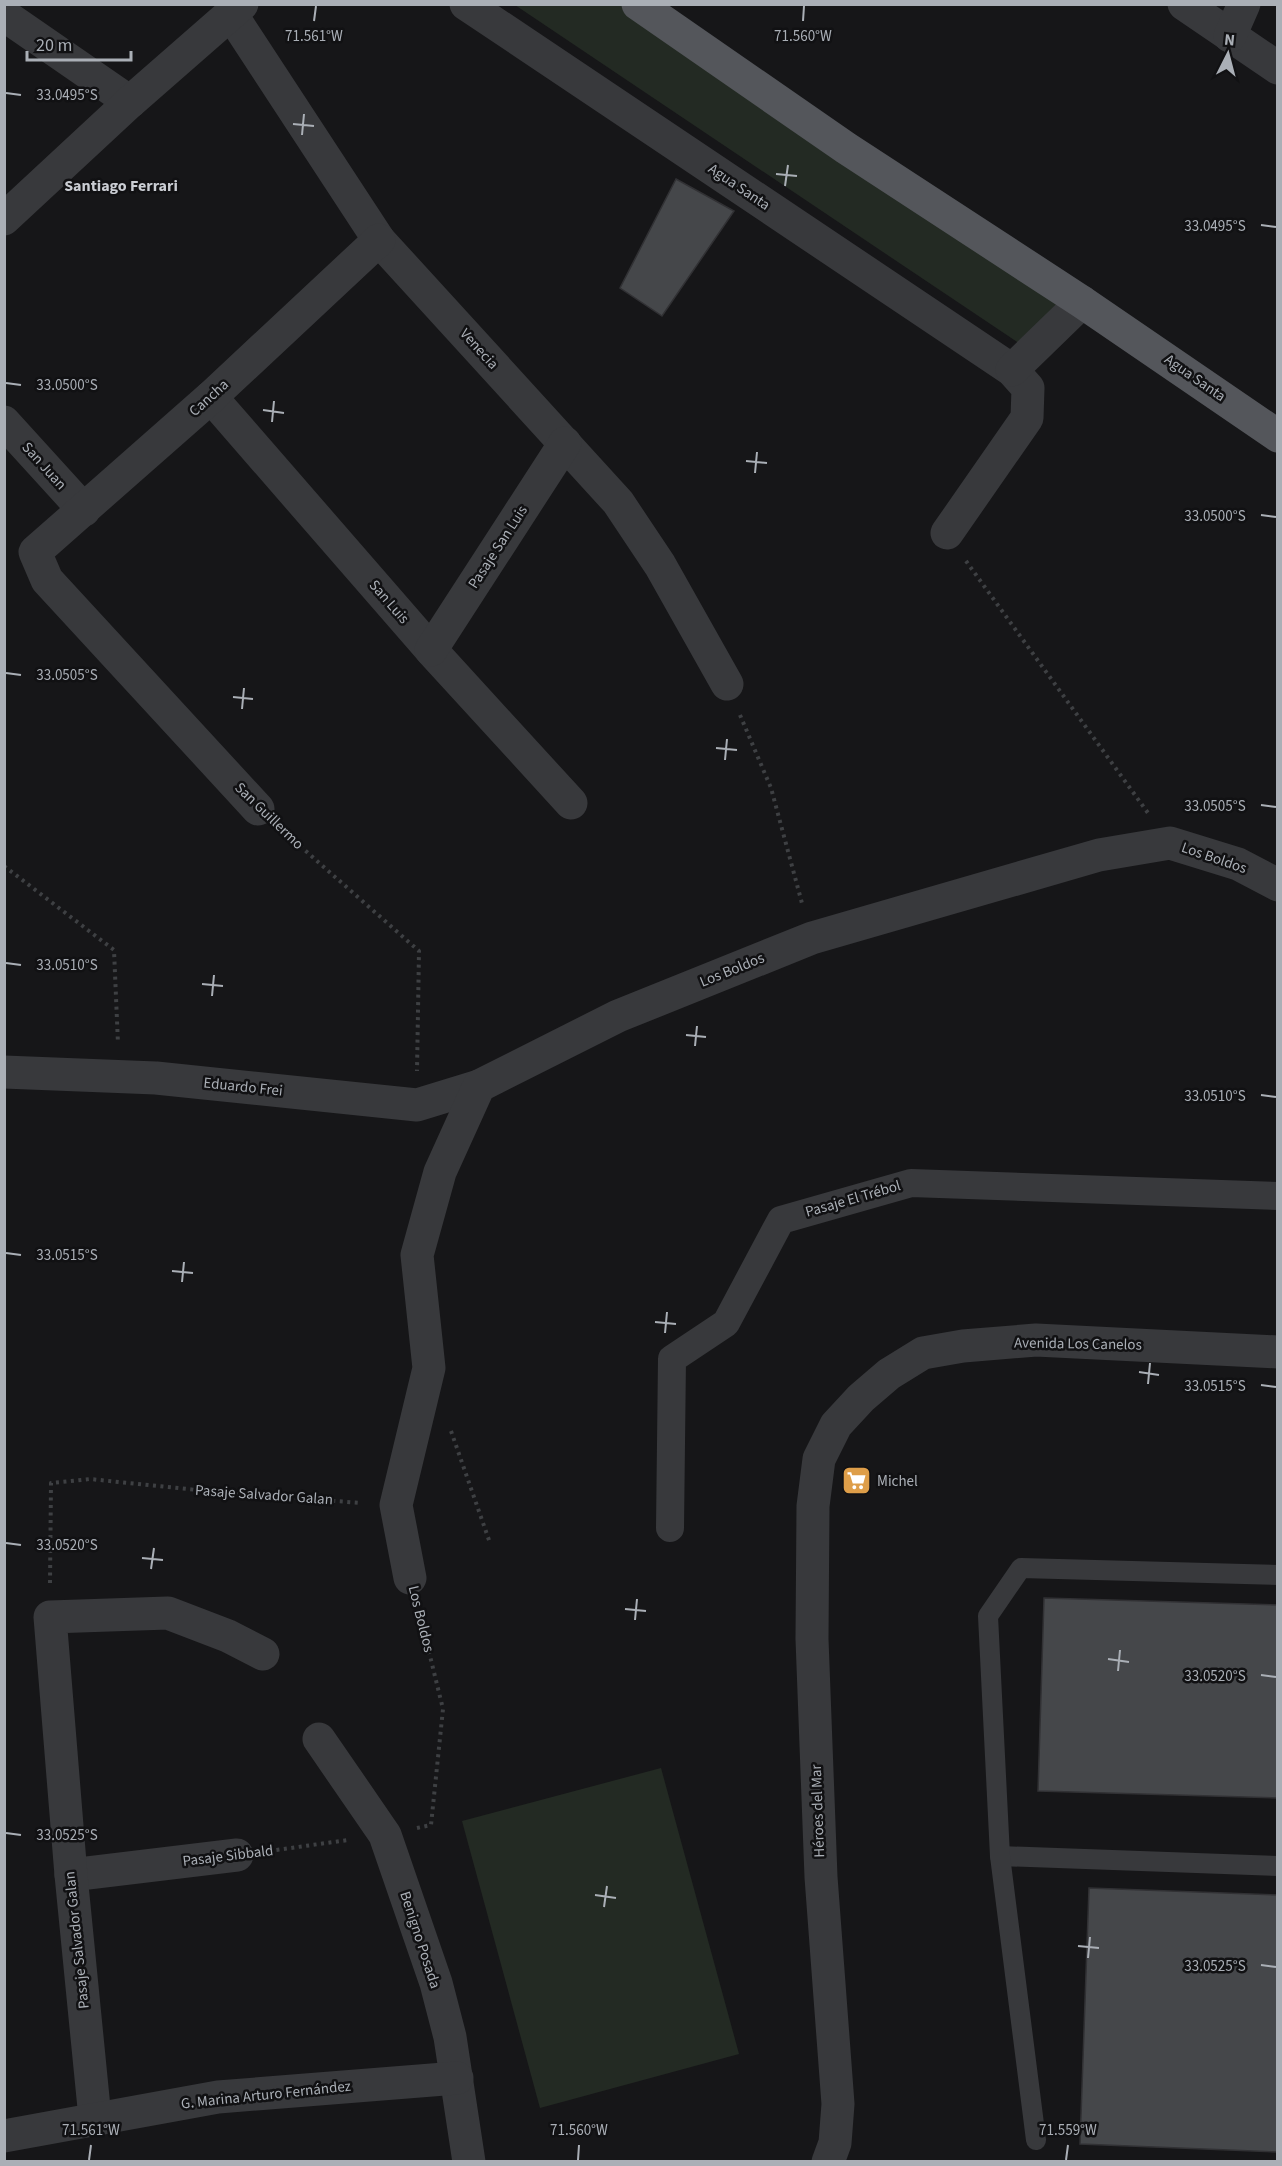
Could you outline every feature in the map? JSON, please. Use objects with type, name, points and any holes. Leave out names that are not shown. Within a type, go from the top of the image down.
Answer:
[{"type":"main road","name":"Agua Santa","points":[[638,4],[846,148],[1082,302],[1278,436]]},
{"type":"street","name":"Agua Santa","points":[[466,4],[1012,370],[1028,388],[1027,418],[947,533]]},
{"type":"street","points":[[1184,4],[1278,68]]},
{"type":"street","points":[[1230,36],[1244,4]]},
{"type":"street","points":[[4,219],[130,102],[236,9]]},
{"type":"street","name":"Venecia","points":[[236,9],[379,240],[618,502],[660,565],[727,684]]},
{"type":"street","points":[[4,15],[130,102]]},
{"type":"street","name":"Cancha","points":[[35,552],[211,397],[379,240]]},
{"type":"street","points":[[1012,370],[1082,302]]},
{"type":"street","name":"San Luis","points":[[211,397],[431,650],[571,803]]},
{"type":"street","name":"San Juan","points":[[4,422],[84,510]]},
{"type":"street","name":"Pasaje San Luis","points":[[431,650],[565,443]]},
{"type":"street","name":"San Guillermo","points":[[35,552],[47,580],[258,809]]},
{"type":"street","name":"Los Boldos","points":[[410,1578],[396,1505],[429,1368],[417,1256],[440,1172],[479,1086],[618,1016],[812,938],[1099,855],[1170,843],[1238,864],[1278,885]]},
{"type":"street","name":"Eduardo Frei","points":[[4,1072],[156,1078],[417,1105],[479,1086]]},
{"type":"street","name":"Pasaje El Trébol","points":[[670,1528],[672,1359],[726,1323],[781,1220],[911,1183],[1278,1196]]},
{"type":"street","name":"Avenida Los Canelos","points":[[819,1459],[836,1425],[861,1398],[889,1374],[924,1353],[963,1346],[1036,1340],[1278,1352]]},
{"type":"street","name":"Héroes del Mar","points":[[819,1459],[813,1506],[812,1651],[820,1877],[838,2104],[835,2143],[828,2162]]},
{"type":"street","points":[[50,1617],[168,1613],[228,1636],[263,1654]]},
{"type":"street","name":"Pasaje Salvador Galan","points":[[50,1617],[71,1875],[95,2118]]},
{"type":"street","name":"Benigno Posada","points":[[319,1739],[385,1835],[436,1983],[450,2037],[469,2162]]},
{"type":"street","name":"Pasaje Sibbald","points":[[71,1875],[237,1856]]},
{"type":"street","name":"G. Marina Arturo Fernández","points":[[4,2136],[218,2097],[457,2078]]},
{"type":"lane","points":[[1036,2140],[1000,1856],[988,1616],[1021,1568],[1278,1575]]},
{"type":"lane","points":[[1000,1856],[1278,1866]]},
{"type":"path","points":[[947,533],[1170,843]]},
{"type":"path","points":[[727,684],[771,788],[812,938]]},
{"type":"path","name":"San Guillermo","points":[[258,809],[419,951],[417,1105]]},
{"type":"path","points":[[4,867],[114,950],[120,1077]]},
{"type":"path","points":[[448,1423],[490,1543]]},
{"type":"path","name":"Pasaje Salvador Galan","points":[[50,1617],[51,1483],[90,1479],[226,1494],[396,1505]]},
{"type":"path","name":"Los Boldos","points":[[385,1835],[431,1825],[443,1709],[410,1578]]},
{"type":"path","name":"Pasaje Sibbald","points":[[237,1856],[385,1835]]},
{"type":"shaded area","points":[[515,5],[636,5],[1093,306],[1029,350]]},
{"type":"shaded area","points":[[661,1768],[739,2054],[540,2108],[462,1821]]},
{"type":"building","points":[[676,179],[734,211],[662,316],[620,288]]},
{"type":"building","points":[[1044,1598],[1278,1605],[1278,1798],[1038,1791]]},
{"type":"building","points":[[1089,1888],[1278,1895],[1278,2152],[1080,2144]]},
{"type":"place","name":"Michel","points":[[856,1481]]},
{"type":"district","name":"Santiago Ferrari","points":[[121,186]]}]
